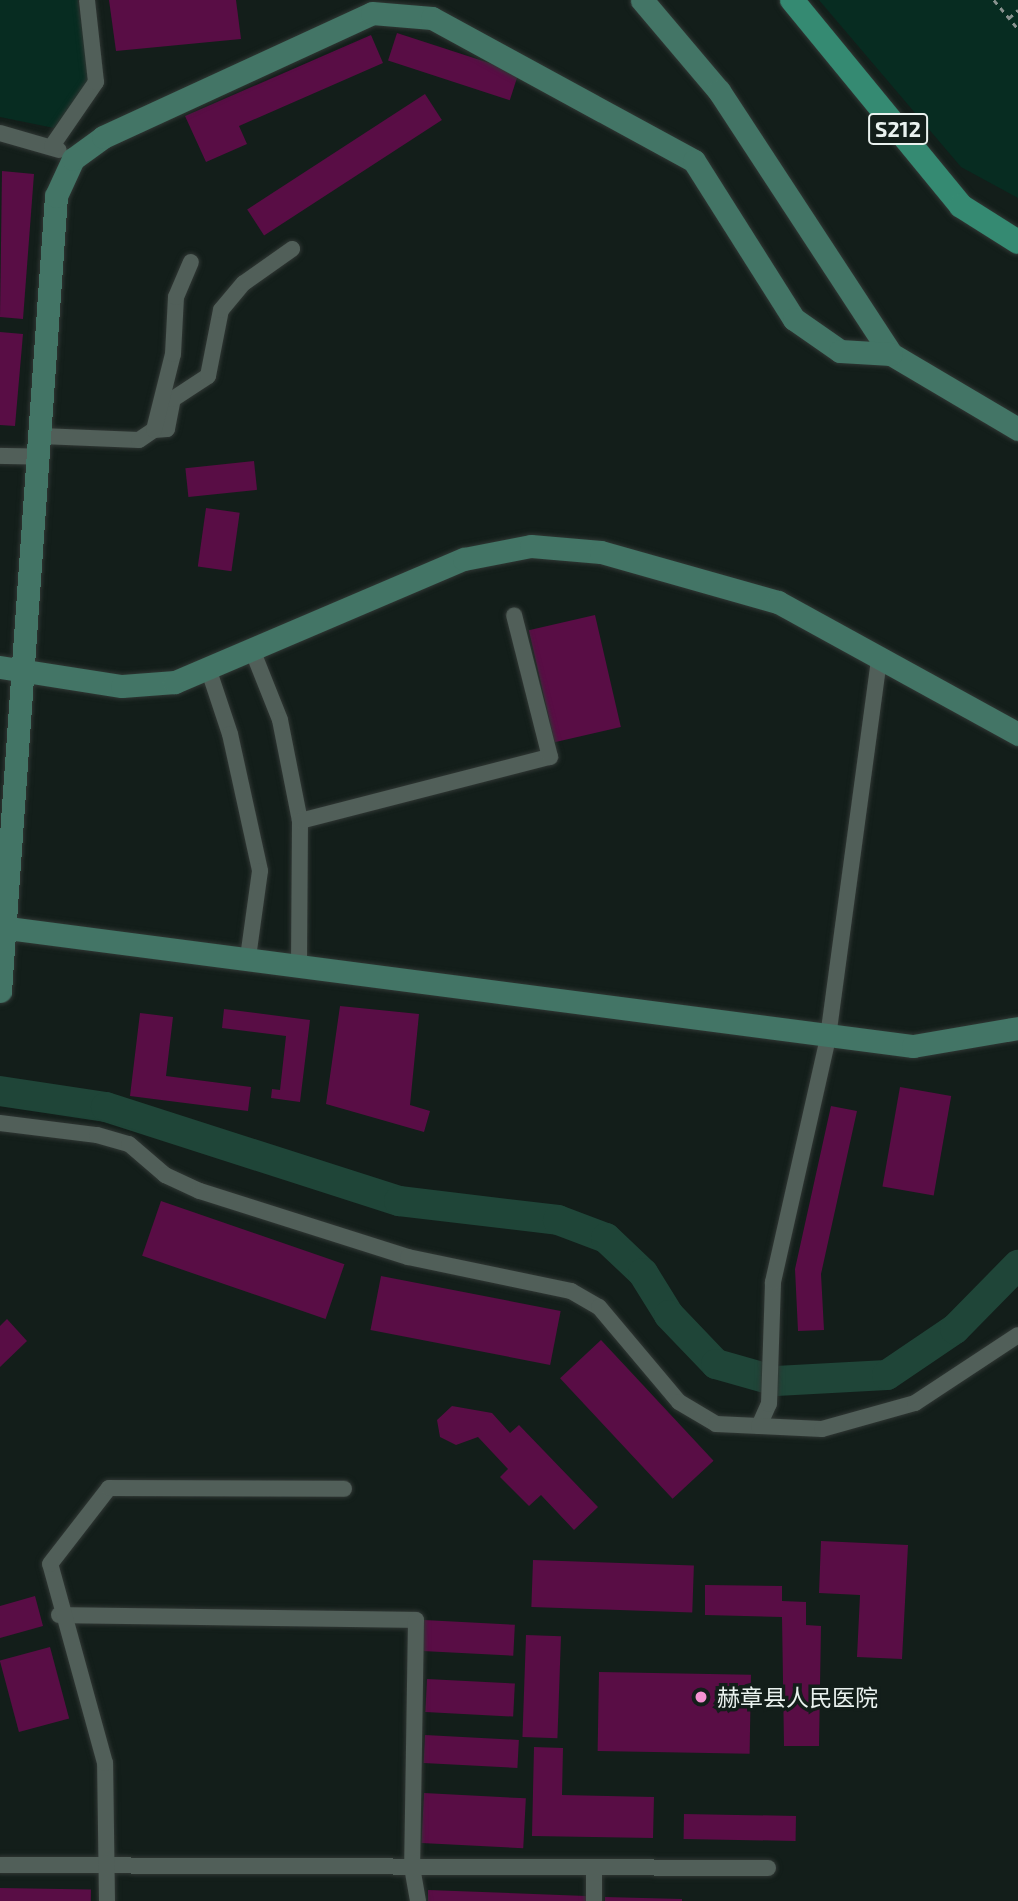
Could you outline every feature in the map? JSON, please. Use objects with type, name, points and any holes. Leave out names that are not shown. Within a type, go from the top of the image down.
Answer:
[{"type":"main road","points":[[642,0],[719,91],[891,354],[1018,429]]},
{"type":"main road","name":"S212","points":[[792,0],[961,206],[1018,242]]},
{"type":"main road","points":[[0,991],[7,803],[26,671],[57,196],[73,159],[103,137],[372,13],[432,18],[694,161],[794,319],[840,351],[891,354]]},
{"type":"main road","points":[[0,667],[122,686],[175,682],[209,671],[464,559],[531,546],[601,552],[778,602],[1018,734]]},
{"type":"main road","points":[[2,927],[299,963],[828,1037],[913,1046],[1018,1028]]},
{"type":"street","points":[[52,146],[96,82],[87,0]]},
{"type":"street","points":[[0,133],[52,146],[73,159]]},
{"type":"street","points":[[0,456],[40,446],[139,440],[153,430],[167,429],[173,399],[208,376],[221,310],[244,283],[292,249]]},
{"type":"street","points":[[153,430],[173,354],[177,297],[191,262]]},
{"type":"street","points":[[300,821],[550,757],[514,615]]},
{"type":"street","points":[[253,652],[280,720],[300,821],[299,963]]},
{"type":"street","points":[[759,1426],[769,1404],[773,1282],[828,1037],[879,658]]},
{"type":"street","points":[[209,671],[230,734],[260,870],[248,957]]},
{"type":"street","points":[[0,1123],[97,1135],[129,1144],[165,1175],[200,1191],[408,1257],[571,1291],[599,1307],[679,1402],[716,1424],[821,1429],[915,1403],[1018,1335]]},
{"type":"street","points":[[107,1901],[105,1763],[59,1615],[50,1564],[109,1488],[344,1489]]},
{"type":"street","points":[[59,1615],[416,1620],[412,1867],[418,1901]]},
{"type":"street","points":[[0,1865],[768,1868]]},
{"type":"street","points":[[594,1867],[594,1901]]},
{"type":"path","points":[[994,0],[1018,29]]},
{"type":"path","points":[[1009,18],[1018,10]]},
{"type":"green space","points":[[0,0],[78,0],[89,81],[54,128],[0,117]]},
{"type":"green space","points":[[819,0],[1018,0],[1018,198],[961,167]]},
{"type":"building","points":[[109,0],[236,0],[241,39],[116,51]]},
{"type":"building","points":[[397,33],[519,73],[510,100],[388,61]]},
{"type":"building","points":[[371,35],[383,63],[239,126],[247,144],[206,162],[185,116]]},
{"type":"building","points":[[425,94],[442,120],[264,235],[247,209]]},
{"type":"building","points":[[2,171],[34,174],[23,319],[0,317]]},
{"type":"building","points":[[0,332],[23,334],[15,426],[0,425]]},
{"type":"building","points":[[254,461],[257,490],[188,497],[185,468]]},
{"type":"building","points":[[206,508],[240,513],[231,571],[198,566]]},
{"type":"building","points":[[595,615],[621,727],[555,742],[529,630]]},
{"type":"building","points":[[340,1006],[419,1014],[410,1105],[430,1111],[424,1132],[326,1104]]},
{"type":"building","points":[[224,1009],[310,1020],[300,1102],[271,1098],[272,1089],[280,1090],[286,1036],[222,1028]]},
{"type":"building","points":[[140,1013],[173,1017],[166,1076],[251,1087],[248,1111],[130,1096]]},
{"type":"building","points":[[900,1087],[951,1096],[934,1195],[882,1186]]},
{"type":"building","points":[[831,1106],[857,1111],[821,1274],[824,1330],[798,1331],[795,1269]]},
{"type":"building","points":[[161,1201],[344,1264],[326,1319],[142,1256]]},
{"type":"building","points":[[381,1276],[561,1311],[550,1365],[371,1330]]},
{"type":"building","points":[[7,1319],[27,1341],[0,1367],[0,1326]]},
{"type":"building","points":[[601,1340],[714,1461],[673,1499],[560,1378]]},
{"type":"building","points":[[452,1406],[492,1413],[510,1433],[519,1425],[598,1507],[574,1530],[541,1495],[529,1506],[500,1477],[508,1469],[478,1437],[456,1445],[440,1437],[437,1420]]},
{"type":"building","points":[[821,1541],[908,1545],[902,1659],[857,1657],[860,1595],[819,1593]]},
{"type":"building","points":[[533,1560],[694,1566],[692,1613],[531,1607]]},
{"type":"building","points":[[705,1585],[782,1586],[782,1601],[806,1602],[806,1625],[821,1626],[819,1746],[784,1746],[782,1617],[705,1615]]},
{"type":"building","points":[[35,1596],[43,1626],[0,1638],[0,1606]]},
{"type":"building","points":[[424,1620],[515,1625],[513,1656],[422,1651]]},
{"type":"building","points":[[526,1635],[561,1636],[557,1738],[522,1737]]},
{"type":"building","points":[[50,1647],[69,1718],[19,1732],[0,1660]]},
{"type":"building","points":[[599,1672],[751,1675],[750,1754],[598,1751]]},
{"type":"building","points":[[427,1679],[515,1684],[513,1717],[425,1712]]},
{"type":"building","points":[[425,1735],[519,1740],[517,1768],[424,1763]]},
{"type":"building","points":[[534,1747],[563,1748],[562,1795],[654,1797],[653,1838],[532,1836]]},
{"type":"building","points":[[424,1793],[526,1798],[523,1848],[421,1843]]},
{"type":"building","points":[[684,1814],[796,1816],[796,1841],[684,1839]]},
{"type":"building","points":[[0,1888],[91,1890],[91,1901],[0,1901]]},
{"type":"building","points":[[428,1890],[586,1896],[586,1901],[428,1901]]},
{"type":"building","points":[[605,1897],[682,1899],[682,1901],[605,1901]]},
{"type":"waterway","points":[[0,1091],[106,1107],[399,1201],[558,1220],[606,1238],[643,1273],[669,1315],[716,1364],[776,1381],[887,1375],[955,1329],[1018,1265]]},
{"type":"place","name":"赫章县人民医院","points":[[701,1697]]}]
